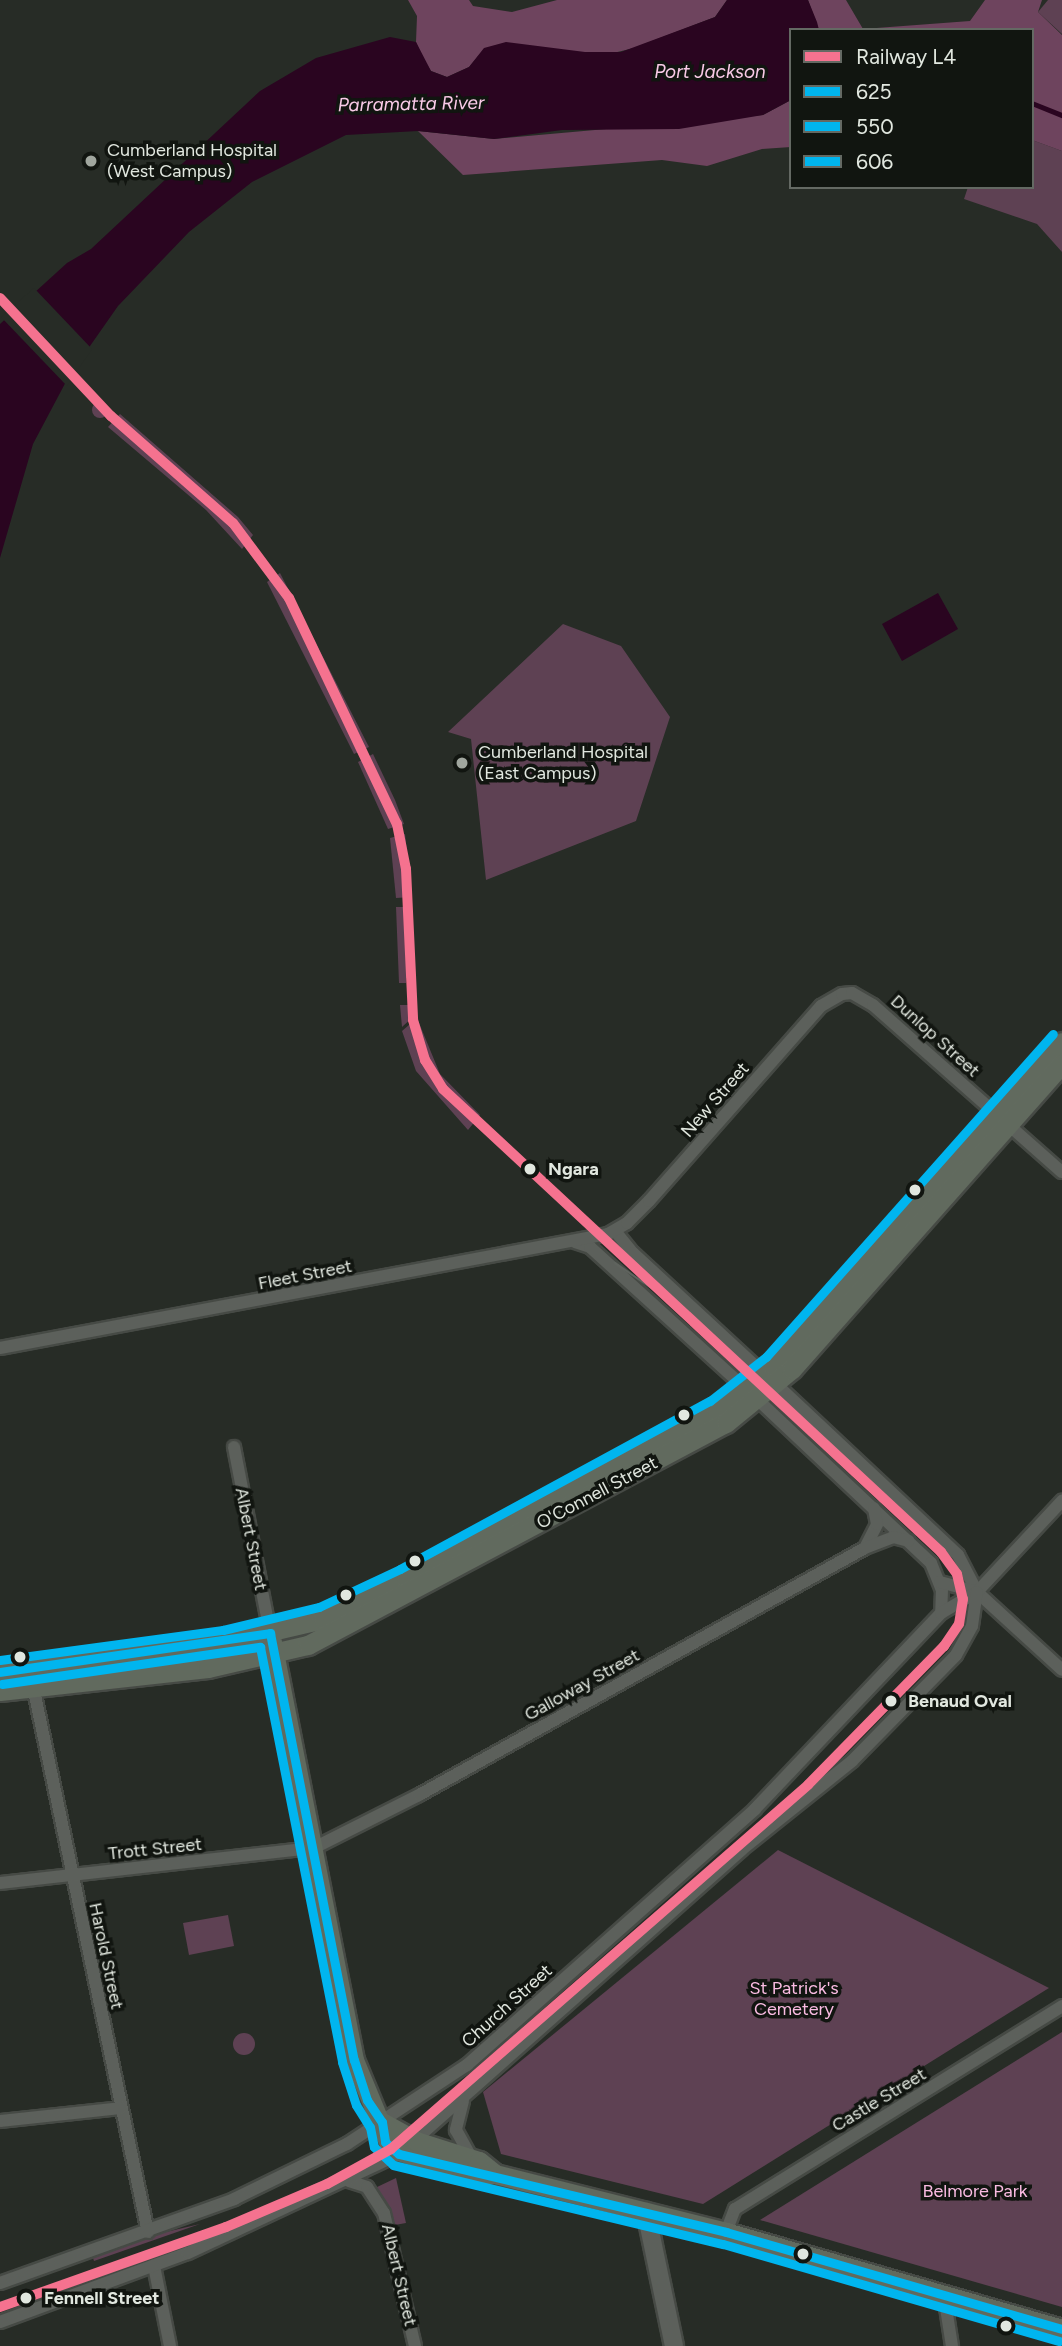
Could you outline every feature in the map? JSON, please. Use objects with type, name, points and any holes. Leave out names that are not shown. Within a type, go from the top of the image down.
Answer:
[{"type":"main road","name":"O'Connell Street","points":[[1003,1120],[1062,1042]]},
{"type":"main road","name":"O'Connell Street","points":[[0,1691],[208,1668],[308,1645],[370,1615],[726,1423],[771,1379],[1003,1120],[1062,1064]]},
{"type":"main road","name":"O'Connell Street","points":[[0,1672],[270,1633],[358,1605],[752,1395]]},
{"type":"main road","name":"Albert Street","points":[[270,1633],[354,2060],[367,2100],[382,2122],[385,2142],[399,2154]]},
{"type":"main road","points":[[382,2122],[416,2141],[479,2161],[495,2174]]},
{"type":"main road","points":[[399,2154],[476,2175],[495,2174],[726,2232],[1062,2329]]},
{"type":"street","name":"Dunlop Street","points":[[842,994],[852,993],[873,1005],[1062,1172]]},
{"type":"street","name":"New Street","points":[[615,1231],[649,1202],[821,1006],[842,994]]},
{"type":"street","name":"Fleet Street","points":[[0,1348],[575,1242],[615,1231]]},
{"type":"street","points":[[615,1231],[633,1253],[958,1555],[977,1592],[1062,1670]]},
{"type":"street","points":[[575,1242],[598,1254],[874,1508],[933,1566],[940,1582],[941,1612]]},
{"type":"street","name":"Albert Street","points":[[234,1447],[270,1633]]},
{"type":"street","name":"Church Street","points":[[0,2283],[234,2199],[382,2122],[467,2065],[734,1828],[941,1612],[977,1592],[1062,1501]]},
{"type":"street","points":[[865,1548],[877,1524],[874,1508]]},
{"type":"street","name":"Galloway Street","points":[[314,1848],[419,1795],[865,1548],[893,1537],[908,1541]]},
{"type":"street","points":[[940,1582],[977,1592]]},
{"type":"street","points":[[0,2322],[154,2266],[349,2181],[399,2154],[741,1850],[852,1761],[956,1655],[972,1626],[977,1592]]},
{"type":"street","name":"Harold Street","points":[[33,1686],[148,2232]]},
{"type":"street","name":"Trott Street","points":[[0,1883],[314,1848]]},
{"type":"street","name":"Castle Street","points":[[726,2232],[735,2209],[1062,2006]]},
{"type":"street","points":[[466,2094],[458,2112],[456,2135],[467,2153],[479,2161]]},
{"type":"street","points":[[0,2121],[121,2108]]},
{"type":"street","name":"Albert Street","points":[[349,2181],[373,2193],[392,2239],[415,2346]]},
{"type":"street","points":[[646,2212],[674,2346]]},
{"type":"street","points":[[154,2266],[170,2346]]},
{"type":"street","points":[[944,2295],[952,2346]]},
{"type":"green space","points":[[1048,0],[1062,0],[1062,34],[1038,12]]},
{"type":"green space","points":[[1034,141],[1062,151],[1062,252],[1037,224],[964,199],[967,189],[1034,189]]},
{"type":"green space","points":[[100,402],[106,404],[106,416],[100,418],[94,416],[92,410],[94,404]]},
{"type":"green space","points":[[120,414],[238,517],[253,535],[242,549],[206,510],[108,427]]},
{"type":"green space","points":[[280,573],[369,747],[354,754],[267,582]]},
{"type":"green space","points":[[563,624],[621,646],[670,717],[636,821],[486,880],[471,739],[448,732]]},
{"type":"green space","points":[[373,754],[404,824],[388,829],[358,762]]},
{"type":"green space","points":[[405,834],[412,897],[396,898],[390,838]]},
{"type":"green space","points":[[396,907],[411,907],[414,978],[406,978],[406,983],[399,983]]},
{"type":"green space","points":[[400,1005],[415,1005],[416,1014],[402,1027]]},
{"type":"green space","points":[[417,1018],[440,1074],[480,1115],[468,1130],[416,1071],[402,1031]]},
{"type":"green space","name":"St Patrick's Cemetery","points":[[778,1850],[1049,1988],[703,2204],[501,2154],[483,2092]]},
{"type":"green space","points":[[228,1915],[234,1946],[189,1955],[183,1923]]},
{"type":"green space","name":"Belmore Park","points":[[1062,2032],[1062,2307],[760,2220]]},
{"type":"green space","points":[[244,2033],[252,2036],[255,2044],[252,2052],[244,2055],[236,2052],[233,2044],[236,2036]]},
{"type":"green space","points":[[396,2178],[406,2223],[395,2225],[375,2188]]},
{"type":"green space","points":[[200,2224],[94,2261],[92,2255],[140,2238]]},
{"type":"shaded area","points":[[408,0],[469,0],[473,6],[512,12],[557,0],[727,0],[715,17],[634,48],[609,54],[485,48],[469,67],[447,77],[431,71],[423,58],[416,42],[417,16]]},
{"type":"shaded area","points":[[808,0],[846,0],[862,28],[818,28]]},
{"type":"shaded area","points":[[985,0],[1042,0],[1038,12],[1062,35],[1062,151],[1034,141],[1034,28],[876,28],[970,21]]},
{"type":"shaded area","points":[[789,101],[789,147],[762,149],[707,166],[662,160],[463,175],[418,131],[494,139],[763,115]]},
{"type":"water","name":"Port Jackson","points":[[727,0],[808,0],[818,28],[789,28],[789,101],[763,115],[679,129],[562,130],[494,139],[418,131],[346,135],[252,182],[189,232],[118,306],[69,376],[33,444],[0,558],[0,324],[67,263],[91,249],[260,91],[316,58],[390,37],[416,42],[431,71],[447,77],[469,67],[484,48],[506,42],[585,52],[621,52],[715,17]]},
{"type":"water","points":[[938,593],[958,629],[902,661],[882,624]]},
{"type":"pier","points":[[34,288],[92,349],[67,386],[1,317]]},
{"type":"waterway","points":[[1034,104],[1062,115]]},
{"type":"tram line","points":[[615,1263],[660,1294]]},
{"type":"rail line","name":"L4","points":[[0,298],[111,416],[233,523],[289,598],[397,824],[406,869],[413,1020],[425,1060],[443,1089],[941,1552],[957,1574],[963,1599],[959,1624],[944,1646],[808,1785],[391,2149],[327,2184],[226,2227],[0,2307]]},
{"type":"transit line","name":"606","points":[[0,1660],[223,1630],[319,1607],[400,1569],[710,1401],[766,1357],[1053,1034]]},
{"type":"transit line","name":"625","points":[[0,1672],[270,1633],[354,2060],[367,2100],[382,2122],[385,2142],[399,2154],[726,2232],[1062,2329]]},
{"type":"transit line","name":"550","points":[[2,1684],[260,1647],[342,2062],[356,2105],[370,2127],[374,2147],[393,2165],[723,2244],[1059,2341]]},
{"type":"place","name":"Cumberland Hospital (West Campus)","points":[[91,161]]},
{"type":"place","name":"Cumberland Hospital (East Campus)","points":[[462,763]]},
{"type":"place","name":"Ngara","points":[[530,1169]]},
{"type":"place","name":"Benaud Oval","points":[[891,1701]]},
{"type":"place","name":"Fennell Street","points":[[26,2298]]},
{"type":"water label","name":"Parramatta River","points":[[411,104]]}]
